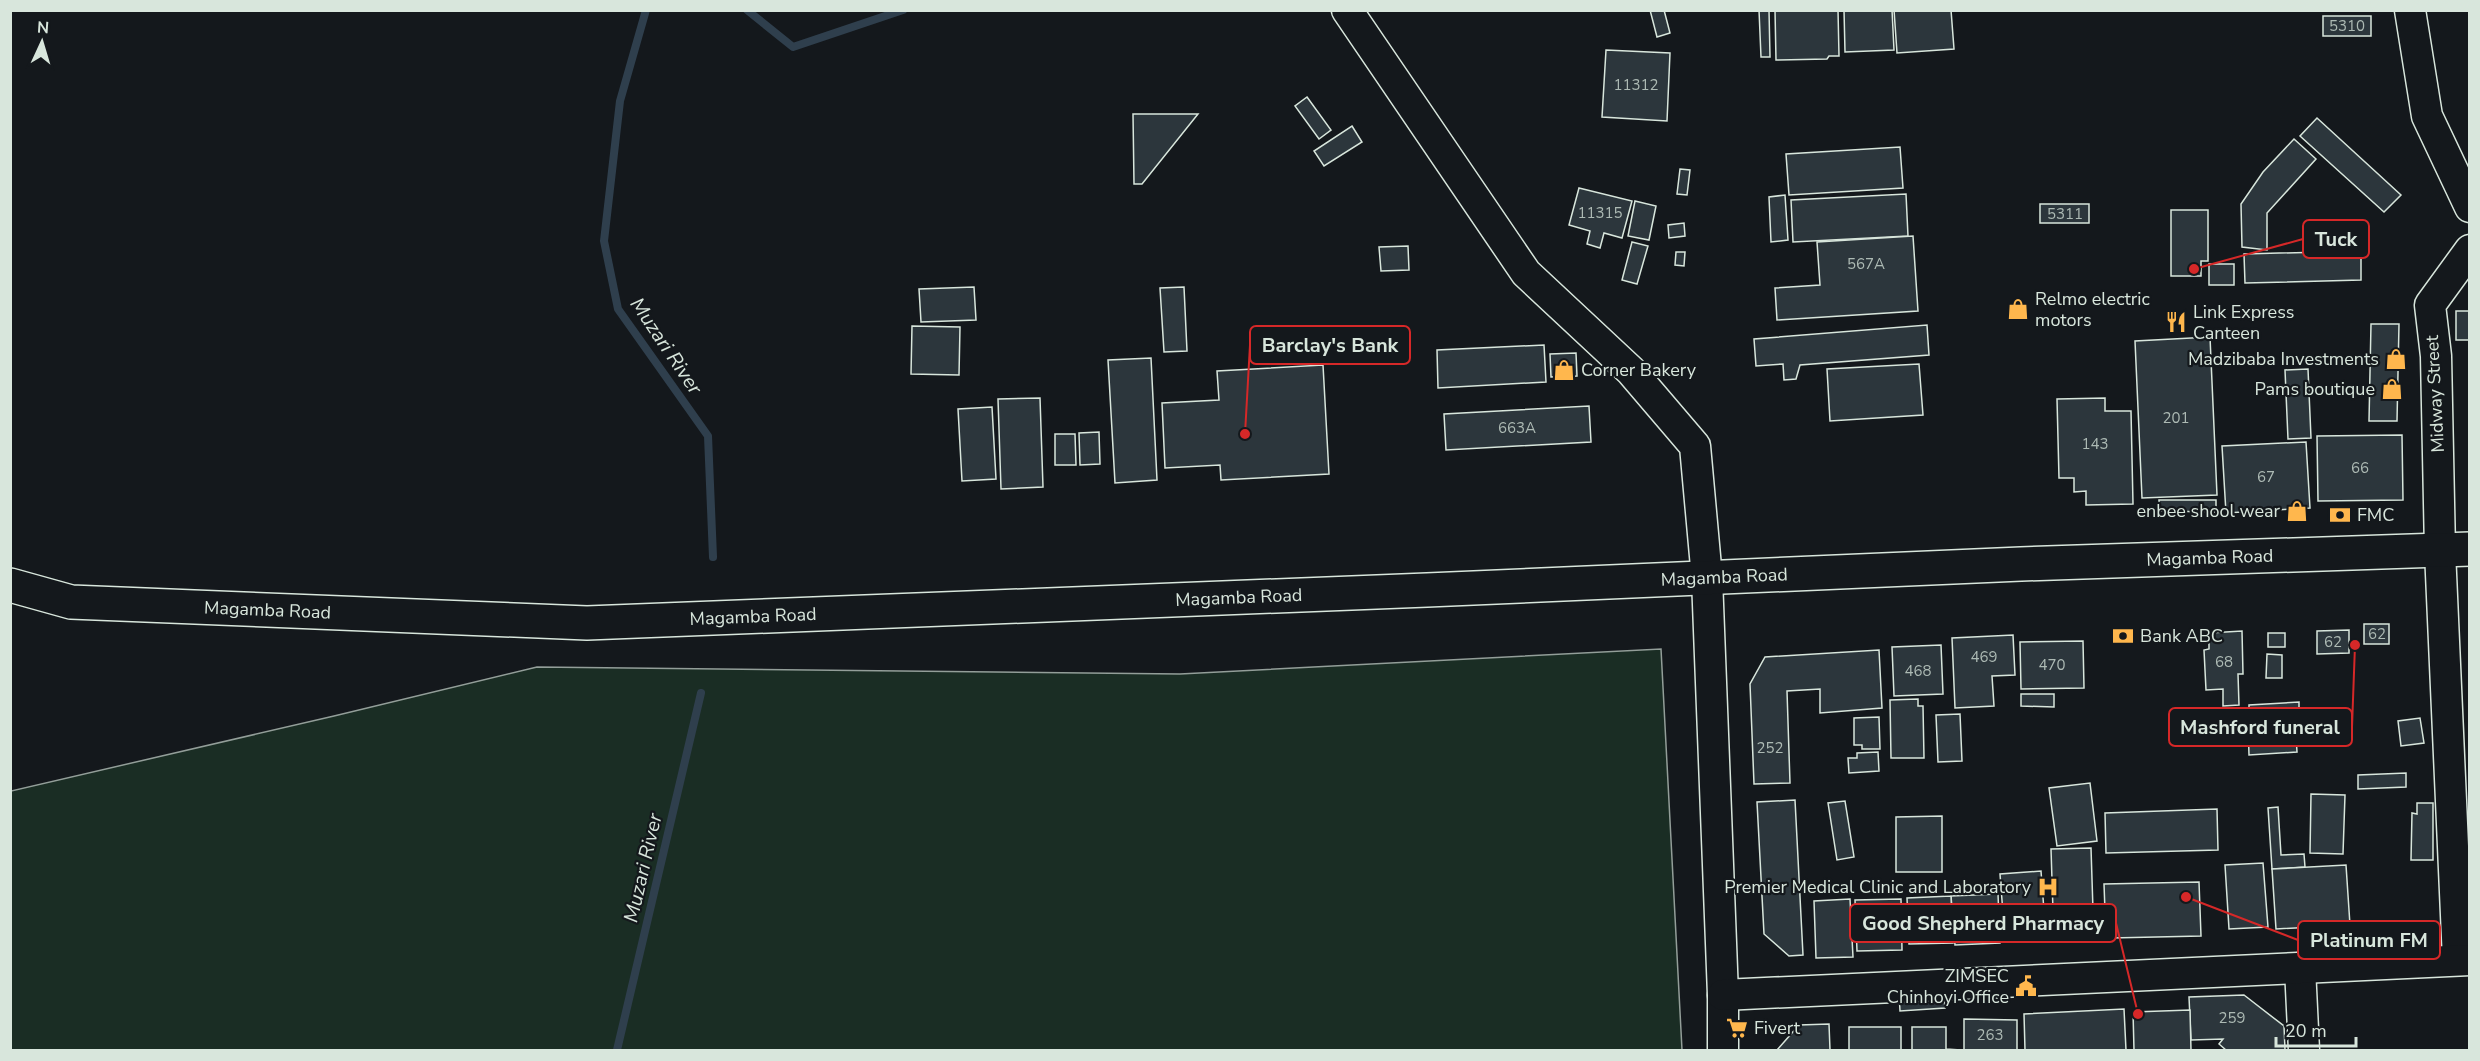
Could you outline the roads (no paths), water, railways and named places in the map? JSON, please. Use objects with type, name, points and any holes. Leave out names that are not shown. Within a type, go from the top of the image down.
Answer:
[{"type":"highway","name":"Magamba Road","points":[[10,585],[71,602],[587,623],[2021,564],[2455,550]]},
{"type":"street","points":[[1347,10],[1526,273],[1631,371],[1695,446],[1707,578],[1723,995],[1723,1050]]},
{"type":"street","points":[[2410,10],[2427,116],[2469,207]]},
{"type":"street","name":"Midway Street","points":[[2464,960],[2455,550],[2430,305],[2469,250]]},
{"type":"street","points":[[1723,995],[2464,960]]},
{"type":"street","points":[[2301,968],[2304,1050]]},
{"type":"waterway","name":"Muzari River","points":[[646,10],[620,101],[604,241],[618,309],[708,436],[713,557]]},
{"type":"waterway","name":"Muzari River","points":[[747,10],[793,47],[903,10]]},
{"type":"waterway","name":"Muzari River","points":[[617,1050],[701,693]]},
{"type":"place","name":"Tuck","points":[[2194,269]]},
{"type":"place","name":"Relmo electric motors","points":[[2018,309]]},
{"type":"place","name":"Link Express Canteen","points":[[2176,322]]},
{"type":"place","name":"Madzibaba Investments","points":[[2396,359]]},
{"type":"place","name":"Corner Bakery","points":[[1564,370]]},
{"type":"place","name":"Pams boutique","points":[[2392,389]]},
{"type":"place","name":"Barclay's Bank","points":[[1245,434]]},
{"type":"place","name":"enbee shool wear","points":[[2297,511]]},
{"type":"place","name":"FMC","points":[[2340,515]]},
{"type":"place","name":"Bank ABC","points":[[2123,636]]},
{"type":"place","name":"Mashford funeral","points":[[2355,645]]},
{"type":"place","name":"Premier Medical Clinic and Laboratory","points":[[2048,887]]},
{"type":"place","name":"Platinum FM","points":[[2186,897]]},
{"type":"place","name":"ZIMSEC Chinhoyi Office","points":[[2026,986]]},
{"type":"place","name":"Good Shepherd Pharmacy","points":[[2138,1014]]},
{"type":"place","name":"Fivert","points":[[1737,1028]]}]
